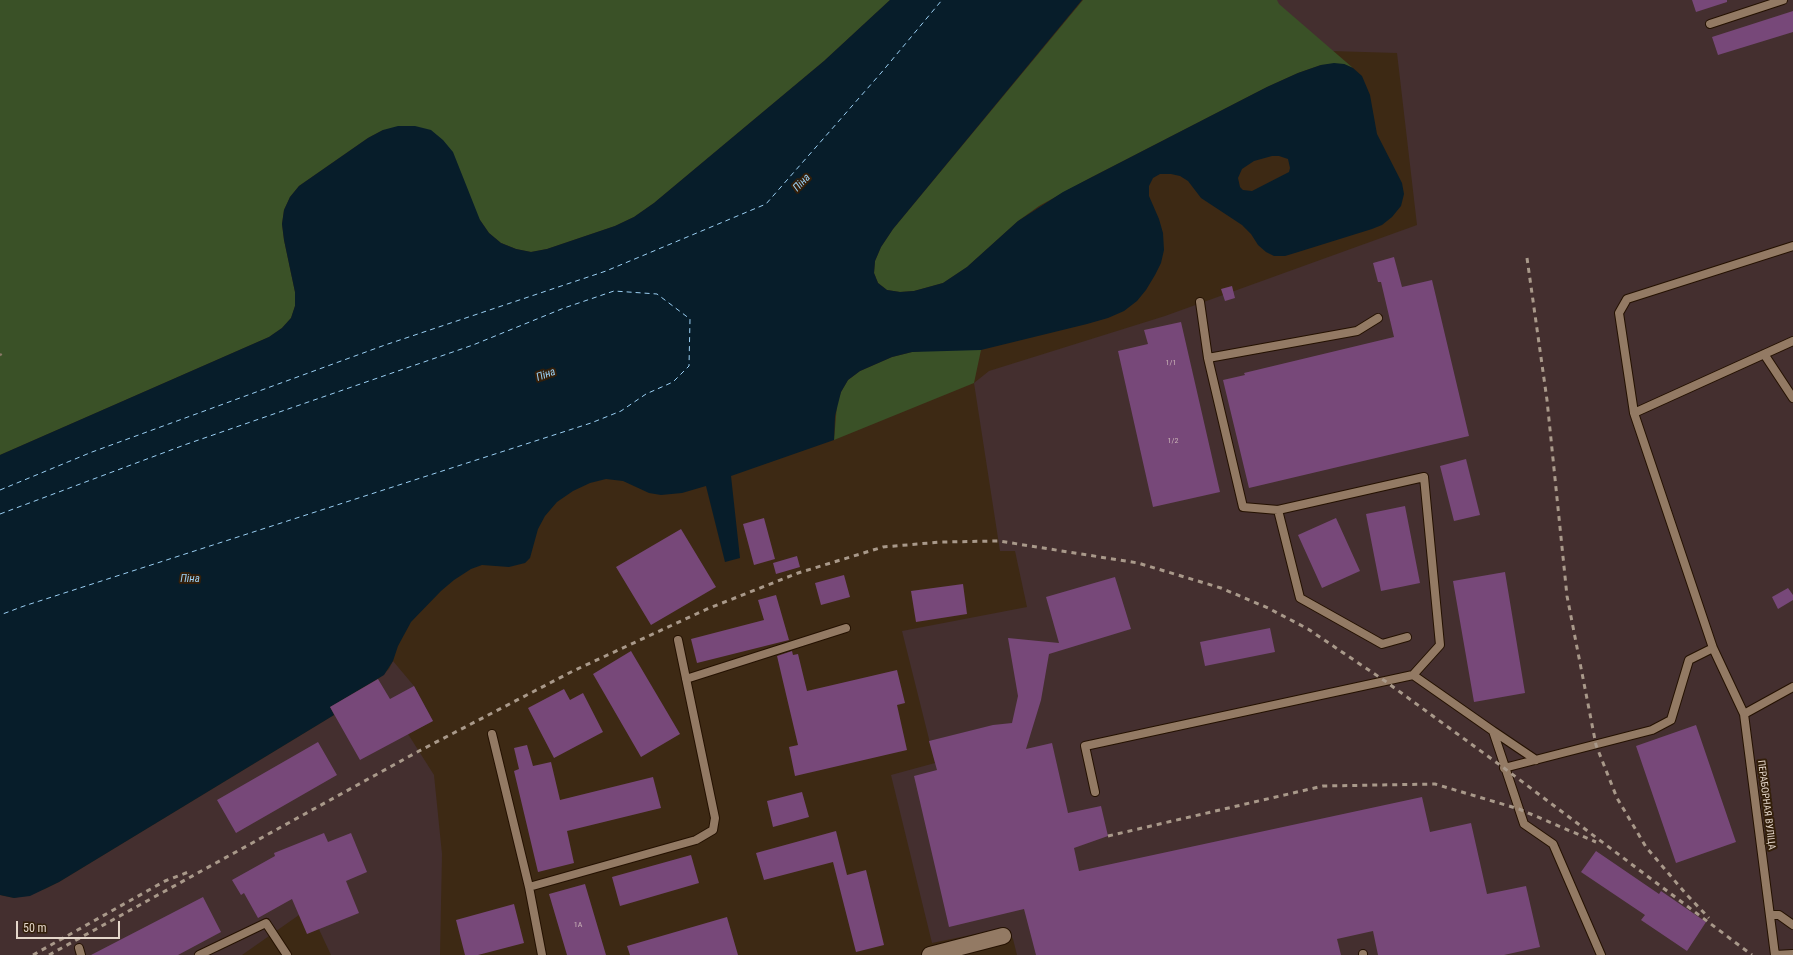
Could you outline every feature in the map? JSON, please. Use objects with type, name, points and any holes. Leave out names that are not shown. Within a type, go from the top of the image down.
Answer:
[{"type":"street","points":[[930,955],[1003,936]]},
{"type":"lane","points":[[1710,24],[1784,0]]},
{"type":"lane","name":"ПЕРАБОРНАЯ ВУЛІЦА","points":[[1775,955],[1744,714],[1713,648],[1634,414],[1619,313],[1627,299],[1793,246]]},
{"type":"lane","points":[[1095,792],[1085,746],[1413,675],[1440,645],[1424,477],[1278,510],[1243,507],[1208,358],[1200,302]]},
{"type":"lane","points":[[1208,358],[1357,331],[1378,318]]},
{"type":"lane","points":[[1634,414],[1793,341]]},
{"type":"lane","points":[[1764,354],[1793,398]]},
{"type":"lane","points":[[1278,510],[1300,598],[1382,644],[1407,637]]},
{"type":"lane","points":[[686,679],[846,628]]},
{"type":"lane","points":[[529,887],[696,840],[713,830],[715,818],[678,640]]},
{"type":"lane","points":[[1504,768],[1652,730],[1671,720],[1689,660],[1713,648]]},
{"type":"lane","points":[[1413,675],[1536,760]]},
{"type":"lane","points":[[1744,714],[1793,687]]},
{"type":"lane","points":[[1493,731],[1504,768],[1524,824],[1553,844],[1601,955]]},
{"type":"lane","points":[[492,734],[529,887],[542,955]]},
{"type":"lane","points":[[1770,915],[1779,915],[1793,925]]},
{"type":"lane","points":[[199,955],[266,923],[287,955]]},
{"type":"lane","points":[[1775,955],[1793,954]]},
{"type":"path","points":[[0,354],[4,357]]},
{"type":"shaded area","points":[[1127,0],[1793,0],[1793,955],[1017,955],[1013,939],[1005,928],[932,943],[891,775],[935,763],[902,631],[1027,607],[1015,551],[1000,551],[974,383],[989,371],[1165,316],[1417,225],[1397,53],[1297,50]]},
{"type":"shaded area","points":[[393,661],[414,686],[433,721],[408,734],[434,775],[442,854],[440,955],[331,955],[309,908],[242,955],[0,955],[0,895],[14,898],[45,889],[59,882],[334,715],[330,707],[378,679],[389,669]]},
{"type":"green space","points":[[0,0],[890,0],[824,61],[654,203],[634,217],[615,226],[547,249],[531,252],[516,249],[501,243],[489,233],[480,220],[383,130],[368,138],[299,186],[290,197],[284,210],[282,224],[295,292],[295,306],[291,318],[282,328],[269,337],[0,455]]},
{"type":"green space","points":[[1083,0],[1277,0],[1279,4],[1353,68],[1344,64],[1321,65],[1298,73],[1267,87],[1090,178],[1039,206],[1018,221],[967,267],[943,283],[914,291],[900,292],[887,290],[878,283],[874,273],[875,261],[881,247],[893,229]]},
{"type":"green space","points":[[932,350],[981,350],[974,383],[834,440],[837,404],[841,392],[848,380],[860,371],[892,357],[912,352]]},
{"type":"water","name":"Піна","points":[[890,0],[1082,0],[893,229],[881,247],[875,261],[874,273],[878,283],[887,290],[900,292],[914,291],[943,283],[967,267],[1018,221],[1063,192],[1267,87],[1298,73],[1321,65],[1334,63],[1344,64],[1353,68],[1362,76],[1370,95],[1377,134],[1402,183],[1404,194],[1401,206],[1392,217],[1382,225],[1285,256],[1274,256],[1266,252],[1258,245],[1251,234],[1242,225],[1201,198],[1188,181],[1180,176],[1160,174],[1153,178],[1149,186],[1149,196],[1159,219],[1163,233],[1164,250],[1161,263],[1155,275],[1137,301],[1124,311],[1108,318],[1087,324],[981,350],[912,352],[892,357],[860,371],[848,380],[841,392],[835,416],[834,440],[731,476],[740,558],[725,562],[706,486],[682,493],[661,495],[649,493],[623,481],[606,479],[590,483],[573,491],[557,502],[545,516],[538,529],[530,558],[525,563],[509,567],[482,565],[471,569],[441,591],[411,622],[398,646],[393,661],[384,675],[330,707],[334,715],[59,882],[30,896],[14,898],[0,895],[0,455],[269,337],[282,328],[291,318],[295,306],[295,292],[282,224],[284,210],[290,197],[299,186],[368,138],[383,130],[398,126],[415,126],[431,130],[443,140],[453,152],[480,220],[489,233],[501,243],[516,249],[531,252],[547,249],[615,226],[634,217],[654,203],[824,61]],"holes":[[[1272,156],[1279,156],[1288,159],[1290,168],[1289,172],[1252,191],[1243,190],[1240,187],[1238,178],[1242,169],[1254,161]]]},
{"type":"building","points":[[1692,0],[1727,0],[1727,2],[1696,12]]},
{"type":"building","points":[[1793,11],[1793,32],[1718,55],[1712,37]]},
{"type":"building","points":[[1394,257],[1402,287],[1432,280],[1469,436],[1249,488],[1223,380],[1245,375],[1244,373],[1394,337],[1381,282],[1378,282],[1373,263]]},
{"type":"building","points":[[1232,286],[1235,298],[1225,301],[1221,289]]},
{"type":"building","points":[[1181,322],[1220,492],[1153,507],[1118,351],[1148,344],[1144,330]]},
{"type":"building","points":[[1466,459],[1480,515],[1454,521],[1440,466]]},
{"type":"building","points":[[1405,506],[1420,583],[1381,591],[1366,514]]},
{"type":"building","points":[[764,518],[775,559],[754,565],[743,524]]},
{"type":"building","points":[[1336,518],[1360,571],[1322,588],[1298,535]]},
{"type":"building","points":[[681,529],[716,587],[651,625],[616,567]]},
{"type":"building","points":[[797,556],[800,567],[776,574],[773,563]]},
{"type":"building","points":[[1505,572],[1525,693],[1474,702],[1453,581]]},
{"type":"building","points":[[844,575],[850,597],[821,605],[815,583]]},
{"type":"building","points":[[1115,577],[1131,629],[1049,654],[1041,700],[1026,749],[1052,743],[1068,813],[1101,806],[1108,836],[1074,848],[1079,871],[1422,797],[1430,832],[1471,823],[1487,894],[1526,886],[1540,947],[1504,955],[1378,955],[1373,931],[1337,939],[1341,955],[1036,955],[1024,909],[949,927],[914,776],[937,770],[929,741],[993,725],[1012,723],[1018,696],[1008,638],[1059,643],[1046,597]]},
{"type":"building","points":[[963,584],[967,614],[916,622],[911,591]]},
{"type":"building","points":[[1788,588],[1793,595],[1793,600],[1778,609],[1772,597]]},
{"type":"building","points":[[776,595],[789,640],[697,663],[691,639],[764,620],[758,600]]},
{"type":"building","points":[[1270,628],[1275,652],[1205,666],[1200,642]]},
{"type":"building","points":[[631,651],[680,734],[641,757],[593,674]]},
{"type":"building","points":[[792,651],[793,655],[798,654],[807,691],[897,670],[905,703],[897,705],[907,750],[795,776],[789,747],[798,745],[777,656]]},
{"type":"building","points":[[378,679],[390,699],[414,686],[433,721],[360,760],[330,707]]},
{"type":"building","points":[[564,689],[570,700],[583,693],[603,732],[554,758],[528,708]]},
{"type":"building","points":[[1696,725],[1736,842],[1676,863],[1636,746]]},
{"type":"building","points":[[318,742],[337,775],[236,833],[217,800]]},
{"type":"building","points":[[527,745],[533,766],[551,762],[560,800],[653,777],[661,808],[567,831],[574,863],[538,872],[514,771],[519,769],[514,748]]},
{"type":"building","points":[[802,792],[809,817],[773,827],[767,801]]},
{"type":"building","points":[[836,831],[847,875],[866,870],[884,945],[856,952],[833,862],[764,880],[756,853]]},
{"type":"building","points":[[324,833],[328,842],[351,833],[367,872],[346,881],[359,913],[307,934],[292,899],[258,918],[244,893],[241,895],[232,880],[275,856],[274,853]]},
{"type":"building","points":[[1596,851],[1659,894],[1661,891],[1706,922],[1687,951],[1641,920],[1645,915],[1581,872]]},
{"type":"building","points":[[691,855],[699,883],[620,906],[612,877]]},
{"type":"building","points":[[585,884],[606,955],[567,955],[549,894]]},
{"type":"building","points":[[203,897],[221,932],[178,955],[91,955]]},
{"type":"building","points":[[514,904],[524,943],[478,955],[465,955],[456,920]]},
{"type":"building","points":[[727,917],[738,955],[630,955],[627,946]]},
{"type":"ferry route","points":[[0,490],[92,452],[385,345],[606,271],[766,204],[881,73],[942,0]]},
{"type":"ferry route","points":[[0,514],[187,444],[473,345],[564,308],[614,291],[657,294],[690,319],[689,366],[673,382],[646,394],[621,411],[591,423],[0,615]]},
{"type":"railway","points":[[1527,258],[1547,400],[1567,596],[1596,745],[1617,798],[1646,847],[1686,894],[1709,918]]},
{"type":"railway","points":[[49,955],[419,751],[573,671],[707,609],[798,573],[883,547],[941,542],[999,541],[1138,563],[1221,588],[1268,608],[1308,629],[1385,681],[1504,768],[1752,955]]},
{"type":"railway","points":[[1108,836],[1323,786],[1435,784],[1519,809],[1596,842]]},
{"type":"railway","points":[[33,955],[165,881],[191,871]]}]
